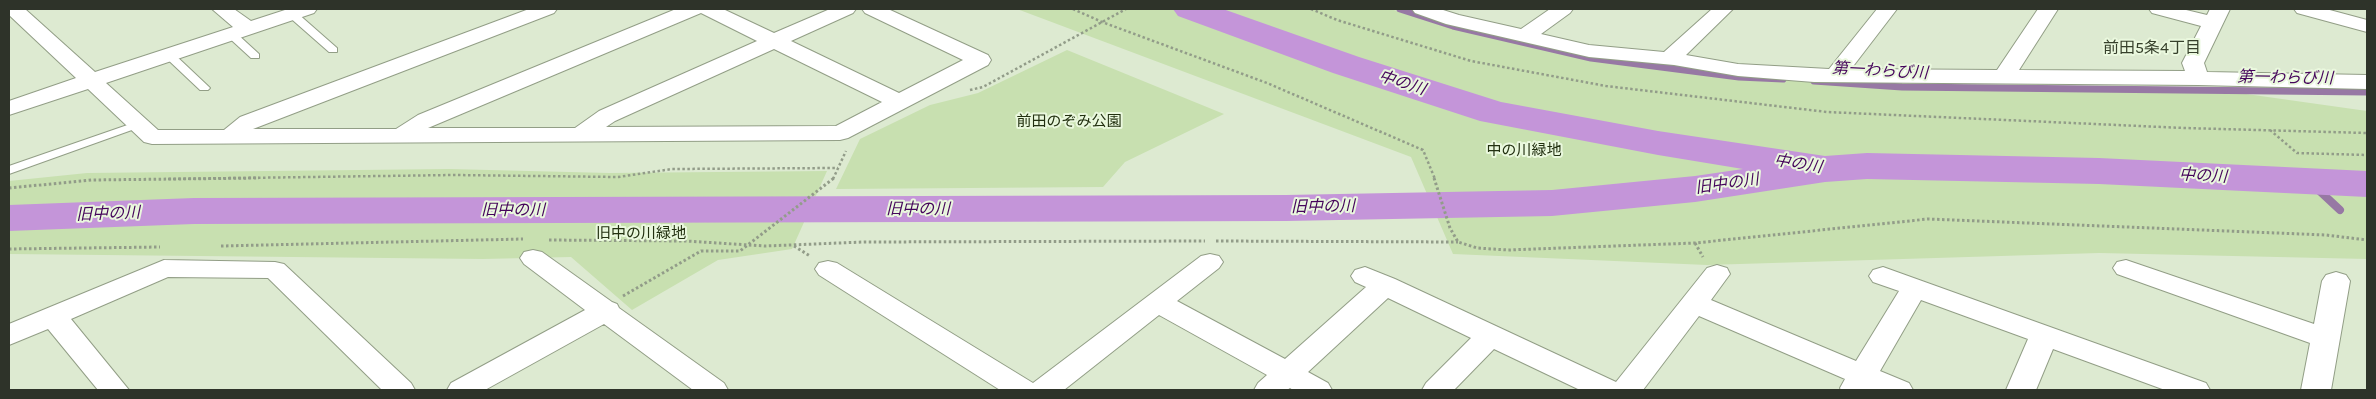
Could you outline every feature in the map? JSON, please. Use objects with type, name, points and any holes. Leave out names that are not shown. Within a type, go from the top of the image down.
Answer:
[{"type":"street","points":[[14,9],[152,136],[840,133],[980,60],[872,9]]},
{"type":"street","points":[[222,9],[239,31]]},
{"type":"street","points":[[230,136],[248,122],[547,9]]},
{"type":"street","points":[[401,135],[426,120],[693,9]]},
{"type":"street","points":[[708,9],[772,42],[899,102]]},
{"type":"street","points":[[580,135],[607,116],[846,9]]},
{"type":"street","points":[[1422,9],[1453,20],[1589,51],[1669,59],[1738,70],[1835,75],[2198,78],[2367,82]]},
{"type":"street","points":[[1525,36],[1563,9]]},
{"type":"street","points":[[1669,59],[1723,9]]},
{"type":"street","points":[[1835,75],[1887,9]]},
{"type":"street","points":[[2004,76],[2048,9]]},
{"type":"street","points":[[2159,9],[2217,16],[2193,63],[2198,78]]},
{"type":"street","points":[[2304,9],[2367,26]]},
{"type":"street","points":[[9,108],[299,11]]},
{"type":"street","points":[[536,246],[614,304],[713,390]]},
{"type":"street","points":[[1044,390],[1210,262]]},
{"type":"street","points":[[9,335],[164,268],[275,270],[400,390]]},
{"type":"street","points":[[2126,268],[2326,338]]},
{"type":"street","points":[[828,269],[1022,390]]},
{"type":"street","points":[[1627,390],[1696,304],[1717,274]]},
{"type":"street","points":[[1883,276],[2195,390]]},
{"type":"street","points":[[1278,382],[1375,280],[1606,390]]},
{"type":"street","points":[[2316,390],[2336,281]]},
{"type":"street","points":[[1858,383],[1915,287]]},
{"type":"street","points":[[1159,303],[1278,382],[1317,390]]},
{"type":"street","points":[[462,390],[614,304]]},
{"type":"street","points":[[1696,304],[1858,383],[1898,390]]},
{"type":"street","points":[[53,316],[114,390]]},
{"type":"street","points":[[1437,390],[1490,335]]},
{"type":"street","points":[[2021,390],[2044,335]]},
{"type":"lane","points":[[299,11],[334,50]]},
{"type":"lane","points":[[239,31],[255,56]]},
{"type":"lane","points":[[168,55],[204,88]]},
{"type":"lane","points":[[9,170],[139,124]]},
{"type":"path","points":[[1073,9],[1267,83],[1423,150],[1441,194],[1450,228],[1458,242]]},
{"type":"path","points":[[983,87],[1126,9]]},
{"type":"path","points":[[1311,9],[1337,20],[1471,61],[1606,86],[1827,112],[2367,133]]},
{"type":"path","points":[[2270,130],[2297,153],[2367,155]]},
{"type":"path","points":[[9,188],[112,180],[443,175],[618,177],[672,169],[838,168]]},
{"type":"path","points":[[614,304],[701,251],[740,251],[820,190]]},
{"type":"path","points":[[214,247],[536,246],[686,240],[747,245],[1065,240],[1458,242],[1477,248],[1508,250],[1694,243],[1928,219],[2326,235],[2367,240]]},
{"type":"path","points":[[9,249],[165,247]]},
{"type":"green space","name":"中の川緑地","points":[[1017,9],[1391,9],[1453,29],[1663,70],[1838,83],[2218,90],[2367,111],[2367,259],[2099,253],[1707,265],[1453,254],[1411,157]]},
{"type":"green space","name":"前田のぞみ公園","points":[[1067,50],[1224,114],[1125,162],[1103,187],[836,189],[860,139],[930,105],[978,93]]},
{"type":"green space","name":"旧中の川緑地","points":[[449,169],[609,173],[827,171],[792,249],[718,260],[632,310],[571,257],[483,259],[9,254],[9,181],[87,173]]},
{"type":"waterway","name":"中の川","points":[[1190,9],[1346,65],[1494,113],[1658,143],[1825,169]]},
{"type":"waterway","name":"第一わらび川","points":[[1400,9],[1453,26],[1591,58],[1739,77],[1783,79]]},
{"type":"waterway","name":"第一わらび川","points":[[1814,81],[1902,87],[2367,92]]},
{"type":"waterway","name":"中の川","points":[[1825,169],[1867,166],[2099,171],[2367,184]]},
{"type":"waterway","name":"旧中の川","points":[[9,218],[194,211],[1286,208],[1552,203],[1695,189],[1825,169]]},
{"type":"waterway","points":[[2310,182],[2340,210]]},
{"type":"district","name":"前田5条4丁目","points":[[2152,48]]}]
